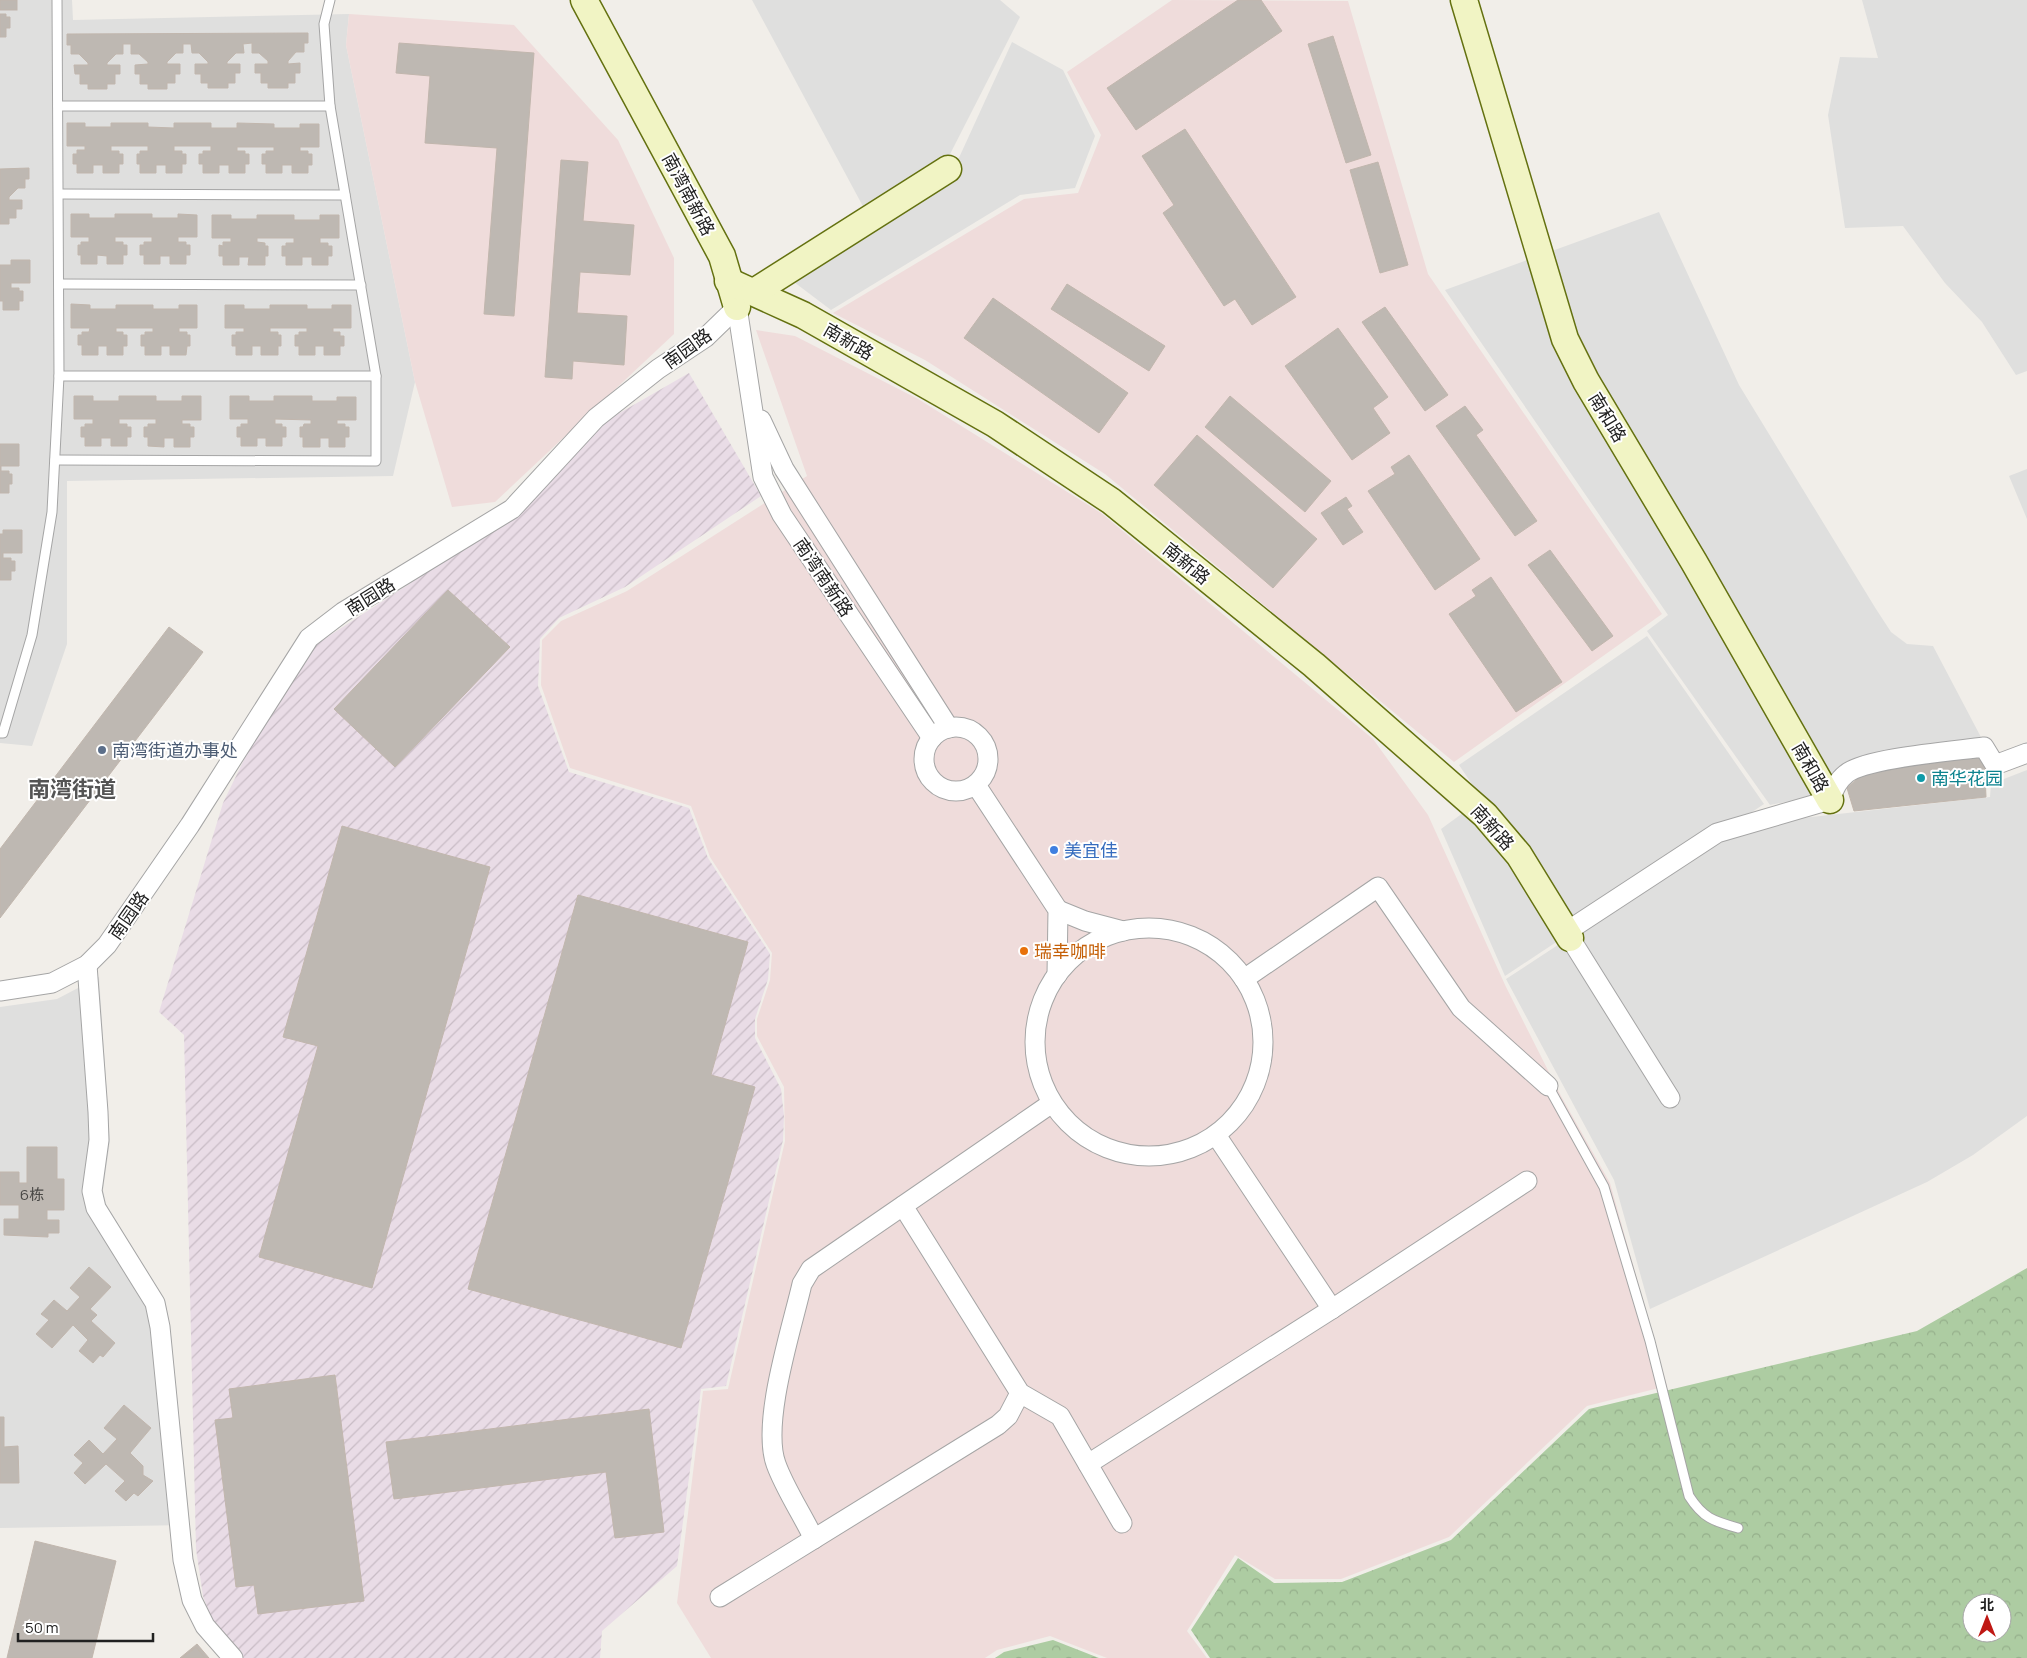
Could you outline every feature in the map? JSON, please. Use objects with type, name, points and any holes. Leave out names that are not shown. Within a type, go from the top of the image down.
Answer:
[{"type":"street","name":"南湾南新路","points":[[584,0],[722,256],[728,281],[745,300],[753,402],[764,477],[782,515],[932,738]]},
{"type":"street","points":[[600,29],[609,0]]},
{"type":"street","name":"南和路","points":[[1464,0],[1565,339],[1586,381],[1694,562],[1830,800]]},
{"type":"street","points":[[745,300],[948,169]]},
{"type":"street","name":"南新路","points":[[745,300],[803,315],[995,424],[1111,501],[1314,665],[1485,815],[1519,855],[1568,935]]},
{"type":"street","name":"南园路","points":[[0,991],[52,983],[87,965],[107,945],[190,825],[309,638],[343,612],[512,509],[596,418],[658,369],[706,336],[745,300]]},
{"type":"street","name":"南湾南新路","points":[[753,402],[784,469],[949,728]]},
{"type":"street","points":[[949,728],[968,729],[977,734],[984,743],[989,761],[983,777],[976,785],[955,792],[936,785],[928,775],[924,756],[932,738],[949,728]]},
{"type":"street","points":[[1670,1098],[1568,935],[1717,833],[1830,800],[1836,785],[1846,774],[1864,764],[1984,747],[1996,765],[2027,753]]},
{"type":"street","points":[[976,785],[1058,910],[1085,921],[1123,931]]},
{"type":"street","points":[[1244,979],[1378,887],[1461,1008],[1548,1086]]},
{"type":"street","points":[[1056,975],[1058,910]]},
{"type":"street","points":[[1152,928],[1186,935],[1219,952],[1244,979],[1260,1014],[1263,1034],[1260,1067],[1253,1090],[1242,1109],[1216,1135],[1178,1152],[1150,1156],[1123,1153],[1087,1138],[1066,1121],[1052,1103],[1044,1088],[1038,1069],[1034,1038],[1039,1009],[1056,975],[1085,948],[1123,931],[1152,928]]},
{"type":"street","points":[[87,965],[99,1140],[92,1191],[96,1208],[155,1304],[160,1326],[183,1560],[192,1600],[205,1626],[233,1658]]},
{"type":"street","points":[[814,1539],[775,1463],[771,1432],[778,1386],[802,1284],[811,1269],[1052,1103]]},
{"type":"street","points":[[1216,1135],[1332,1310]]},
{"type":"street","points":[[1088,1464],[1332,1310],[1527,1181]]},
{"type":"street","points":[[903,1206],[1020,1393],[1060,1416],[1122,1522]]},
{"type":"street","points":[[720,1597],[998,1425],[1008,1416],[1020,1393]]},
{"type":"lane","points":[[0,733],[3,733],[32,635],[52,512],[59,376],[56,0]]},
{"type":"lane","points":[[55,460],[376,461],[376,376],[330,106],[324,24],[330,0]]},
{"type":"lane","points":[[58,106],[330,106]]},
{"type":"lane","points":[[59,194],[345,195]]},
{"type":"lane","points":[[59,284],[361,285]]},
{"type":"lane","points":[[59,376],[376,376]]},
{"type":"lane","points":[[1548,1086],[1604,1187],[1650,1341],[1689,1496],[1700,1512],[1716,1522],[1738,1528]]},
{"type":"shaded area","points":[[0,0],[72,0],[73,20],[349,14],[346,45],[415,382],[393,476],[67,481],[67,644],[32,746],[0,743]]},
{"type":"shaded area","points":[[752,0],[1000,0],[1020,17],[946,162],[866,212]]},
{"type":"shaded area","points":[[1172,0],[1348,1],[1428,274],[1662,614],[1454,762],[1105,474],[925,360],[833,313],[1024,199],[1078,193],[1101,135],[1067,72]]},
{"type":"shaded area","points":[[1862,0],[2027,0],[2027,371],[2016,375],[1982,322],[1945,283],[1903,226],[1845,228],[1828,115],[1840,57],[1878,58]]},
{"type":"shaded area","points":[[349,14],[514,25],[618,140],[674,258],[674,334],[495,502],[452,507],[415,382],[346,45]]},
{"type":"shaded area","points":[[1012,42],[1063,70],[1095,136],[1075,188],[1020,195],[831,310],[786,276],[952,173]]},
{"type":"shaded area","points":[[1659,212],[1739,385],[1876,609],[1891,632],[1907,644],[1933,646],[1983,741],[1867,757],[1820,795],[1770,805],[1647,631],[1668,615],[1445,290]]},
{"type":"shaded area","points":[[756,330],[795,336],[918,399],[1101,513],[1373,739],[1428,815],[1506,987],[1561,1096],[1610,1183],[1667,1386],[1587,1406],[1449,1537],[1341,1579],[1275,1579],[1235,1555],[1187,1631],[1207,1658],[1107,1658],[1050,1636],[997,1650],[985,1658],[711,1658],[677,1603],[703,1391],[728,1389],[785,1141],[784,1087],[757,1036],[757,1019],[770,980],[772,953],[710,857],[691,806],[570,768],[541,685],[542,640],[561,621],[627,591],[807,476]]},
{"type":"shaded area","points":[[689,373],[761,496],[625,587],[559,618],[540,639],[538,686],[569,772],[689,808],[708,858],[770,954],[768,979],[755,1019],[755,1038],[781,1089],[784,1116],[783,1140],[726,1386],[701,1389],[677,1566],[602,1631],[600,1658],[243,1658],[212,1621],[203,1596],[196,1549],[184,1035],[159,1012],[223,803],[253,741],[315,645],[519,513],[604,422]]},
{"type":"shaded area","points":[[2027,469],[2027,519],[2009,476]]},
{"type":"shaded area","points":[[1647,636],[1764,804],[1505,976],[1441,829],[1482,799],[1459,765]]},
{"type":"shaded area","points":[[2027,770],[2027,1116],[1973,1155],[1927,1182],[1650,1309],[1614,1180],[1506,979],[1721,838],[1776,821],[1990,797],[1991,784]]},
{"type":"shaded area","points":[[99,977],[110,1141],[103,1190],[106,1204],[165,1300],[170,1325],[190,1525],[0,1528],[0,1007],[57,999]]},
{"type":"green space","points":[[2027,1268],[2027,1658],[1210,1658],[1191,1630],[1238,1558],[1274,1583],[1342,1582],[1451,1540],[1589,1409],[1917,1331]]},
{"type":"green space","points":[[1053,1640],[1099,1658],[995,1658],[1004,1652]]},
{"type":"building","points":[[0,0],[17,0],[17,10],[0,10]]},
{"type":"building","points":[[1238,0],[1261,0],[1282,31],[1136,130],[1107,88]]},
{"type":"building","points":[[0,14],[6,14],[6,17],[10,17],[10,28],[6,28],[6,37],[0,37]]},
{"type":"building","points":[[308,33],[308,43],[304,43],[304,52],[296,52],[288,61],[288,64],[300,63],[300,73],[295,73],[295,83],[288,83],[288,88],[268,88],[268,83],[261,83],[261,73],[255,73],[255,64],[268,64],[268,61],[259,53],[252,53],[252,43],[243,44],[244,53],[236,53],[227,62],[227,64],[240,64],[240,73],[235,73],[235,83],[228,83],[228,88],[208,88],[208,83],[201,83],[201,74],[195,74],[195,64],[208,64],[208,62],[199,53],[192,53],[191,44],[183,44],[183,53],[176,53],[167,62],[167,64],[180,64],[180,74],[175,74],[175,83],[167,83],[167,89],[148,89],[148,84],[140,84],[140,74],[135,74],[135,65],[148,64],[148,62],[139,54],[131,54],[131,44],[123,44],[123,54],[116,54],[107,63],[107,65],[120,65],[120,74],[115,74],[115,84],[107,84],[107,89],[88,89],[88,84],[80,84],[80,74],[75,74],[74,65],[88,65],[88,63],[79,54],[71,54],[71,45],[67,45],[67,34]]},
{"type":"building","points":[[1333,36],[1371,155],[1346,163],[1308,44]]},
{"type":"building","points":[[399,43],[534,53],[514,316],[484,314],[497,148],[425,143],[430,76],[396,73]]},
{"type":"building","points":[[67,123],[85,123],[85,127],[111,127],[111,123],[148,123],[148,127],[174,128],[174,123],[211,123],[211,128],[237,128],[237,123],[274,124],[274,128],[300,128],[300,124],[319,124],[319,147],[300,147],[300,151],[308,151],[308,154],[312,154],[312,165],[308,165],[308,173],[292,173],[292,165],[282,165],[282,173],[266,173],[266,164],[262,164],[262,154],[266,154],[266,151],[274,151],[274,147],[237,147],[237,151],[245,151],[245,154],[249,154],[249,164],[245,164],[245,173],[229,173],[229,165],[219,165],[219,173],[203,173],[203,164],[199,164],[199,154],[203,154],[203,151],[211,151],[211,146],[174,146],[174,151],[182,151],[182,154],[186,154],[186,164],[182,164],[182,173],[166,173],[166,165],[156,165],[156,173],[140,173],[140,164],[137,164],[137,154],[140,154],[140,151],[148,151],[148,146],[111,146],[111,151],[119,151],[119,154],[123,154],[123,164],[119,164],[119,173],[103,173],[103,165],[93,165],[93,173],[77,173],[77,164],[73,164],[73,154],[77,154],[77,150],[85,150],[85,146],[67,146]]},
{"type":"building","points":[[1185,129],[1296,297],[1252,325],[1235,299],[1224,306],[1163,213],[1174,205],[1142,156]]},
{"type":"building","points":[[561,160],[588,162],[583,221],[634,225],[630,275],[580,272],[577,313],[627,316],[624,365],[573,361],[572,379],[545,377]]},
{"type":"building","points":[[1378,162],[1408,265],[1380,273],[1350,170]]},
{"type":"building","points":[[29,168],[29,179],[25,179],[25,188],[18,188],[9,197],[9,200],[22,200],[22,209],[16,209],[16,218],[9,218],[9,224],[0,224],[0,169]]},
{"type":"building","points":[[71,214],[89,214],[89,218],[115,218],[115,214],[152,214],[152,218],[178,218],[178,214],[197,215],[197,237],[178,237],[178,242],[186,242],[186,245],[190,245],[190,255],[186,255],[186,264],[170,264],[170,256],[160,256],[160,264],[144,264],[144,255],[140,255],[140,245],[144,245],[144,242],[152,242],[152,237],[115,237],[115,242],[123,242],[123,245],[127,245],[127,255],[123,255],[123,264],[107,264],[107,256],[97,255],[97,264],[81,264],[81,255],[78,255],[78,245],[81,245],[81,242],[89,242],[89,237],[71,237]]},
{"type":"building","points":[[212,215],[231,215],[231,219],[257,219],[257,215],[294,215],[294,220],[320,220],[320,215],[339,215],[339,238],[320,238],[320,243],[328,243],[328,246],[332,246],[332,256],[328,256],[328,265],[312,265],[312,257],[302,257],[302,265],[286,265],[286,256],[282,256],[282,246],[286,246],[286,243],[294,243],[294,238],[257,238],[257,242],[265,243],[265,246],[268,246],[268,256],[265,256],[265,265],[248,265],[249,257],[239,257],[239,265],[223,265],[223,256],[219,256],[219,245],[223,246],[223,242],[231,242],[231,238],[212,238]]},
{"type":"building","points":[[11,260],[30,260],[30,283],[11,283],[11,288],[19,288],[19,291],[23,291],[23,301],[19,301],[19,310],[3,310],[3,301],[0,301],[0,265],[11,265]]},
{"type":"building","points":[[1067,284],[1165,346],[1149,371],[1051,309]]},
{"type":"building","points":[[993,298],[1128,393],[1099,433],[964,338]]},
{"type":"building","points":[[71,304],[90,305],[90,309],[116,309],[116,305],[153,305],[153,309],[179,309],[179,305],[197,305],[197,328],[179,328],[179,332],[187,332],[187,335],[190,335],[190,346],[187,346],[186,355],[170,355],[170,346],[161,346],[161,355],[145,355],[145,346],[141,346],[141,335],[145,335],[145,332],[153,332],[153,328],[116,328],[116,332],[123,332],[123,335],[127,335],[127,346],[123,346],[123,355],[107,355],[107,346],[98,346],[98,355],[82,355],[82,345],[78,345],[78,335],[82,335],[82,332],[89,332],[90,328],[71,328]]},
{"type":"building","points":[[225,305],[244,305],[244,309],[270,309],[270,305],[307,305],[307,309],[332,309],[332,305],[351,305],[351,328],[333,328],[333,332],[340,332],[340,336],[344,336],[344,346],[340,346],[340,355],[324,355],[324,346],[315,346],[315,355],[299,355],[299,346],[295,346],[295,335],[299,335],[299,332],[307,332],[307,328],[270,328],[270,332],[278,332],[278,335],[281,335],[281,346],[278,346],[278,355],[261,355],[261,346],[252,346],[252,355],[236,355],[236,346],[232,346],[232,335],[236,335],[236,332],[244,332],[244,328],[225,328]]},
{"type":"building","points":[[1385,307],[1448,395],[1425,411],[1362,322]]},
{"type":"building","points":[[1338,328],[1388,397],[1373,408],[1390,433],[1352,460],[1285,366]]},
{"type":"building","points":[[74,396],[93,396],[93,401],[119,401],[119,396],[156,396],[156,401],[182,401],[182,396],[201,396],[201,420],[182,420],[182,424],[190,424],[190,427],[194,427],[194,437],[190,437],[190,447],[174,447],[174,438],[164,438],[164,447],[148,446],[148,437],[144,437],[144,427],[148,427],[148,424],[156,424],[156,419],[119,419],[119,424],[127,424],[127,427],[131,427],[131,437],[127,437],[127,446],[111,446],[111,438],[101,438],[101,446],[85,446],[85,437],[81,437],[81,427],[85,427],[85,424],[93,424],[93,419],[74,419]]},
{"type":"building","points":[[230,396],[249,396],[249,401],[274,401],[274,396],[312,396],[312,401],[337,401],[337,397],[356,397],[356,420],[337,420],[337,424],[345,424],[345,427],[349,427],[349,437],[345,437],[345,447],[329,447],[329,438],[320,438],[320,447],[303,447],[300,427],[303,427],[304,424],[311,424],[311,420],[275,419],[275,424],[282,424],[282,427],[286,427],[286,437],[282,437],[282,446],[266,446],[266,438],[257,438],[257,446],[241,446],[241,437],[237,437],[237,427],[241,427],[241,424],[248,424],[248,419],[230,419]]},
{"type":"building","points":[[1230,396],[1331,481],[1305,512],[1205,427]]},
{"type":"building","points":[[1465,406],[1483,430],[1476,435],[1537,521],[1515,536],[1436,426]]},
{"type":"building","points":[[1197,435],[1317,539],[1273,588],[1154,485]]},
{"type":"building","points":[[0,444],[19,444],[19,466],[1,466],[1,471],[9,471],[9,474],[12,474],[12,484],[9,484],[9,493],[0,493]]},
{"type":"building","points":[[1409,455],[1480,559],[1435,590],[1368,491],[1395,474],[1391,467]]},
{"type":"building","points":[[1346,497],[1352,506],[1347,509],[1363,532],[1343,545],[1321,513]]},
{"type":"building","points":[[3,530],[22,530],[22,553],[3,553],[3,558],[11,558],[11,561],[15,561],[15,571],[11,571],[11,580],[0,580],[0,534],[3,534]]},
{"type":"building","points":[[1550,550],[1613,636],[1592,651],[1528,565]]},
{"type":"building","points":[[1491,577],[1562,682],[1516,712],[1449,614],[1476,596],[1472,590]]},
{"type":"building","points":[[448,590],[510,647],[395,767],[334,709]]},
{"type":"building","name":"南湾街道办事处","points":[[169,627],[203,652],[0,918],[0,849]]},
{"type":"building","name":"南华花园","points":[[1984,753],[1986,797],[1854,811],[1847,788],[1869,768]]},
{"type":"building","points":[[342,826],[490,867],[372,1288],[259,1257],[318,1046],[283,1037]]},
{"type":"building","points":[[578,895],[748,942],[711,1075],[755,1087],[681,1348],[468,1289]]},
{"type":"building","points":[[27,1147],[57,1147],[57,1179],[64,1179],[64,1210],[47,1210],[47,1220],[59,1220],[59,1233],[48,1233],[48,1237],[4,1235],[4,1219],[19,1219],[19,1205],[0,1205],[0,1172],[19,1172],[19,1183],[27,1183]]},
{"type":"building","points":[[89,1267],[111,1287],[90,1309],[97,1315],[91,1321],[115,1343],[103,1357],[100,1355],[93,1363],[79,1351],[88,1340],[73,1325],[52,1348],[36,1334],[49,1320],[41,1314],[54,1300],[67,1311],[80,1297],[70,1288]]},
{"type":"building","points":[[335,1375],[364,1601],[258,1614],[254,1585],[236,1587],[215,1420],[233,1418],[229,1389]]},
{"type":"building","points":[[124,1405],[151,1428],[130,1453],[143,1466],[143,1475],[153,1481],[138,1496],[134,1493],[126,1501],[115,1491],[125,1481],[106,1464],[85,1484],[74,1473],[83,1463],[74,1455],[89,1440],[103,1454],[117,1439],[104,1428]]},
{"type":"building","points":[[649,1409],[664,1532],[615,1538],[606,1472],[394,1499],[386,1442]]},
{"type":"building","points":[[0,1417],[4,1417],[4,1447],[18,1446],[19,1483],[0,1483]]},
{"type":"building","points":[[35,1541],[116,1561],[92,1658],[7,1658]]},
{"type":"building","points":[[197,1644],[209,1658],[180,1658]]},
{"type":"building","points":[[196,1647],[205,1658],[182,1658]]},
{"type":"place","name":"南湾街道办事处","points":[[102,750]]},
{"type":"place","name":"南华花园","points":[[1921,778]]},
{"type":"place","name":"美宜佳","points":[[1054,850]]},
{"type":"place","name":"瑞幸咖啡","points":[[1024,951]]},
{"type":"district","name":"南湾街道","points":[[72,789]]}]
